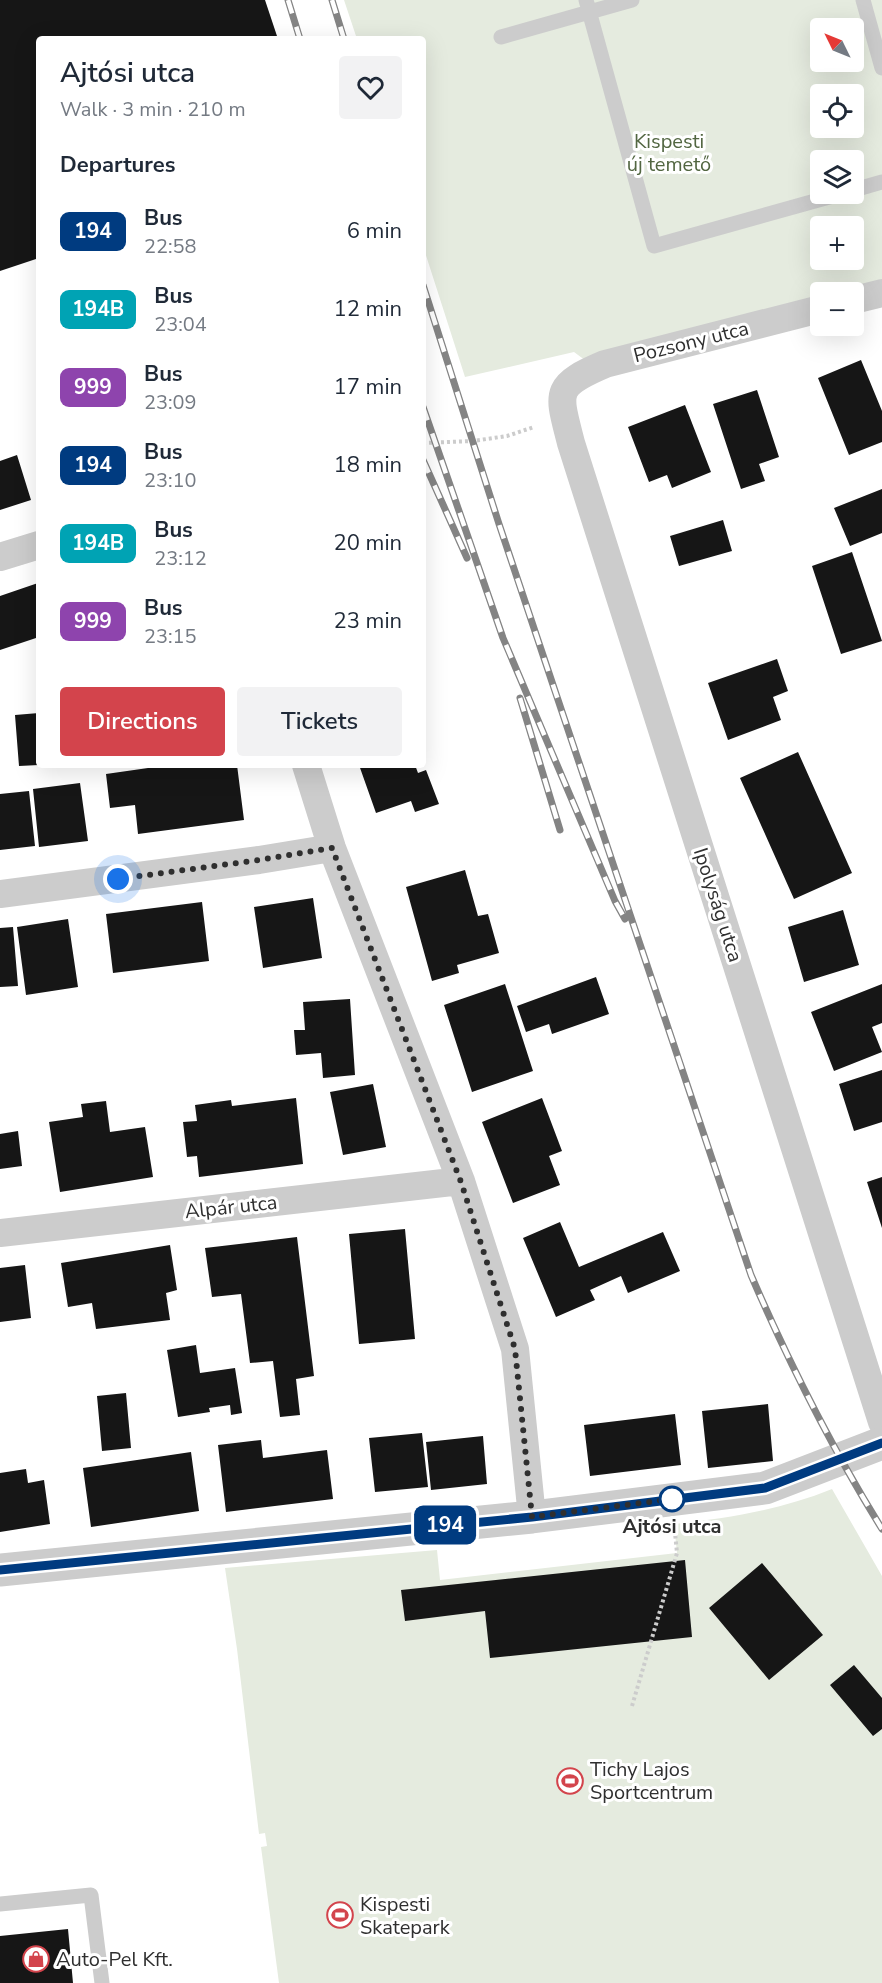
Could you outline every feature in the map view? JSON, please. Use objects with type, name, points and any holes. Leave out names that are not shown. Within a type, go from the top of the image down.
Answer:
[{"type":"street","points":[[864,298],[882,294]]},
{"type":"street","name":"Pozsony utca","points":[[566,387],[577,376],[605,364],[810,312]]},
{"type":"street","name":"Ipolyság utca","points":[[566,387],[561,401],[574,454],[882,1422]]},
{"type":"street","points":[[0,557],[36,546]]},
{"type":"street","points":[[307,768],[332,848],[461,1182],[515,1349],[532,1517]]},
{"type":"street","points":[[0,894],[259,860],[332,848]]},
{"type":"street","name":"Alpár utca","points":[[0,1233],[461,1182]]},
{"type":"street","points":[[0,1570],[532,1517],[765,1488],[882,1443]]},
{"type":"lane","points":[[501,37],[588,6],[632,0]]},
{"type":"lane","points":[[863,0],[877,28],[882,68]]},
{"type":"lane","points":[[588,6],[654,246],[810,202]]},
{"type":"lane","points":[[864,187],[882,182]]},
{"type":"lane","points":[[0,1904],[91,1895],[102,1983]]},
{"type":"path","points":[[426,443],[473,441],[507,436],[564,418]]},
{"type":"path","points":[[632,1706],[677,1553],[674,1524]]},
{"type":"green space","name":"Kispesti új temető","points":[[344,0],[882,0],[882,297],[864,294],[864,282],[810,282],[810,316],[601,372],[574,352],[465,377],[426,255],[426,36],[356,36]]},
{"type":"green space","name":"Tichy Lajos Sportcentrum","points":[[832,1489],[882,1576],[882,1983],[279,1983],[261,1847],[267,1846],[265,1833],[259,1834],[225,1568],[437,1550],[440,1580],[677,1553],[674,1524],[754,1512]]},
{"type":"building","points":[[0,0],[265,0],[277,36],[36,36],[36,259],[0,271]]},
{"type":"building","points":[[861,360],[882,411],[882,442],[849,455],[818,378]]},
{"type":"building","points":[[757,390],[779,457],[759,464],[765,481],[741,489],[713,404]]},
{"type":"building","points":[[685,405],[711,472],[672,488],[667,475],[649,482],[628,427]]},
{"type":"building","points":[[17,455],[31,500],[0,510],[0,461]]},
{"type":"building","points":[[882,489],[882,533],[850,546],[834,508]]},
{"type":"building","points":[[723,520],[732,551],[679,566],[670,536]]},
{"type":"building","points":[[852,552],[882,641],[841,654],[812,566]]},
{"type":"building","points":[[36,584],[36,638],[0,650],[0,596]]},
{"type":"building","points":[[777,659],[788,691],[773,697],[781,720],[728,740],[708,683]]},
{"type":"building","points":[[36,713],[36,765],[19,766],[15,715]]},
{"type":"building","points":[[798,752],[852,873],[794,899],[740,778]]},
{"type":"building","points":[[148,768],[237,768],[244,820],[138,834],[135,805],[110,808],[106,774]]},
{"type":"building","points":[[360,768],[416,768],[418,773],[426,770],[439,804],[415,812],[411,801],[376,813]]},
{"type":"building","points":[[80,783],[88,841],[39,847],[33,789]]},
{"type":"building","points":[[29,791],[35,846],[0,850],[0,794]]},
{"type":"building","points":[[465,870],[478,916],[488,914],[499,953],[457,965],[459,973],[432,981],[406,887]]},
{"type":"building","points":[[313,898],[322,958],[263,968],[254,907]]},
{"type":"building","points":[[202,902],[209,961],[113,973],[106,914]]},
{"type":"building","points":[[843,910],[859,965],[804,982],[788,927]]},
{"type":"building","points":[[68,919],[78,987],[26,995],[17,927]]},
{"type":"building","points":[[13,927],[18,986],[0,987],[0,928]]},
{"type":"building","points":[[596,977],[609,1014],[552,1034],[549,1024],[526,1032],[517,1006]]},
{"type":"building","points":[[505,984],[533,1071],[472,1092],[444,1005]]},
{"type":"building","points":[[882,984],[882,1023],[872,1027],[882,1052],[834,1071],[811,1012]]},
{"type":"building","points":[[350,999],[355,1075],[323,1078],[321,1053],[296,1055],[294,1030],[305,1030],[303,1002]]},
{"type":"building","points":[[882,1070],[882,1122],[854,1131],[839,1084]]},
{"type":"building","points":[[373,1084],[386,1147],[343,1155],[330,1092]]},
{"type":"building","points":[[296,1098],[303,1164],[199,1177],[197,1156],[187,1157],[183,1122],[197,1121],[195,1105],[231,1100],[232,1106]]},
{"type":"building","points":[[542,1098],[562,1151],[549,1156],[560,1185],[513,1203],[482,1122]]},
{"type":"building","points":[[106,1101],[110,1132],[145,1127],[153,1177],[60,1192],[49,1122],[83,1117],[81,1104]]},
{"type":"building","points":[[18,1131],[22,1166],[0,1169],[0,1134]]},
{"type":"building","points":[[882,1177],[882,1228],[867,1182]]},
{"type":"building","points":[[560,1222],[579,1267],[663,1232],[680,1271],[628,1293],[621,1276],[590,1290],[595,1300],[556,1317],[523,1238]]},
{"type":"building","points":[[405,1229],[415,1339],[359,1344],[349,1234]]},
{"type":"building","points":[[297,1237],[314,1376],[296,1379],[300,1415],[280,1417],[273,1361],[250,1363],[241,1294],[212,1297],[205,1248]]},
{"type":"building","points":[[170,1245],[177,1290],[166,1293],[170,1320],[96,1329],[92,1303],[68,1307],[61,1263]]},
{"type":"building","points":[[25,1265],[31,1318],[0,1322],[0,1268]]},
{"type":"building","points":[[196,1345],[200,1373],[235,1368],[242,1413],[231,1415],[230,1405],[209,1408],[210,1412],[178,1417],[167,1350]]},
{"type":"building","points":[[126,1393],[131,1448],[102,1451],[97,1396]]},
{"type":"building","points":[[768,1404],[773,1461],[708,1468],[702,1411]]},
{"type":"building","points":[[675,1414],[681,1465],[590,1476],[584,1425]]},
{"type":"building","points":[[422,1433],[428,1487],[375,1492],[369,1438]]},
{"type":"building","points":[[483,1436],[487,1484],[431,1490],[426,1442]]},
{"type":"building","points":[[261,1440],[263,1458],[327,1450],[333,1499],[226,1512],[218,1445]]},
{"type":"building","points":[[191,1452],[199,1511],[91,1527],[83,1468]]},
{"type":"building","points":[[26,1469],[28,1483],[44,1480],[50,1524],[0,1532],[0,1473]]},
{"type":"building","points":[[685,1560],[692,1637],[490,1658],[485,1611],[405,1621],[401,1590]]},
{"type":"building","points":[[762,1563],[823,1635],[769,1680],[709,1608]]},
{"type":"building","points":[[854,1665],[882,1698],[882,1729],[873,1736],[830,1685]]},
{"type":"building","name":"Auto-Pel Kft.","points":[[68,1929],[73,1983],[0,1983],[0,1936]]},
{"type":"railway","points":[[288,0],[299,36]]},
{"type":"railway","points":[[332,0],[343,36]]},
{"type":"railway","points":[[426,294],[499,524],[751,1275],[812,1405],[882,1529]]},
{"type":"railway","points":[[426,416],[503,638],[615,901],[625,919]]},
{"type":"railway","points":[[426,467],[467,558]]},
{"type":"railway","points":[[520,698],[560,830]]},
{"type":"bus line","name":"194","points":[[0,1570],[532,1517],[765,1488],[882,1443]]},
{"type":"place","name":"Ajtósi utca","points":[[672,1499]]},
{"type":"place","name":"Tichy Lajos Sportcentrum","points":[[570,1781]]},
{"type":"place","name":"Kispesti Skatepark","points":[[340,1915]]},
{"type":"place","name":"Auto-Pel Kft.","points":[[36,1959]]},
{"type":"route","points":[[118,879],[332,848],[461,1182],[515,1349],[532,1517],[672,1499]]}]
